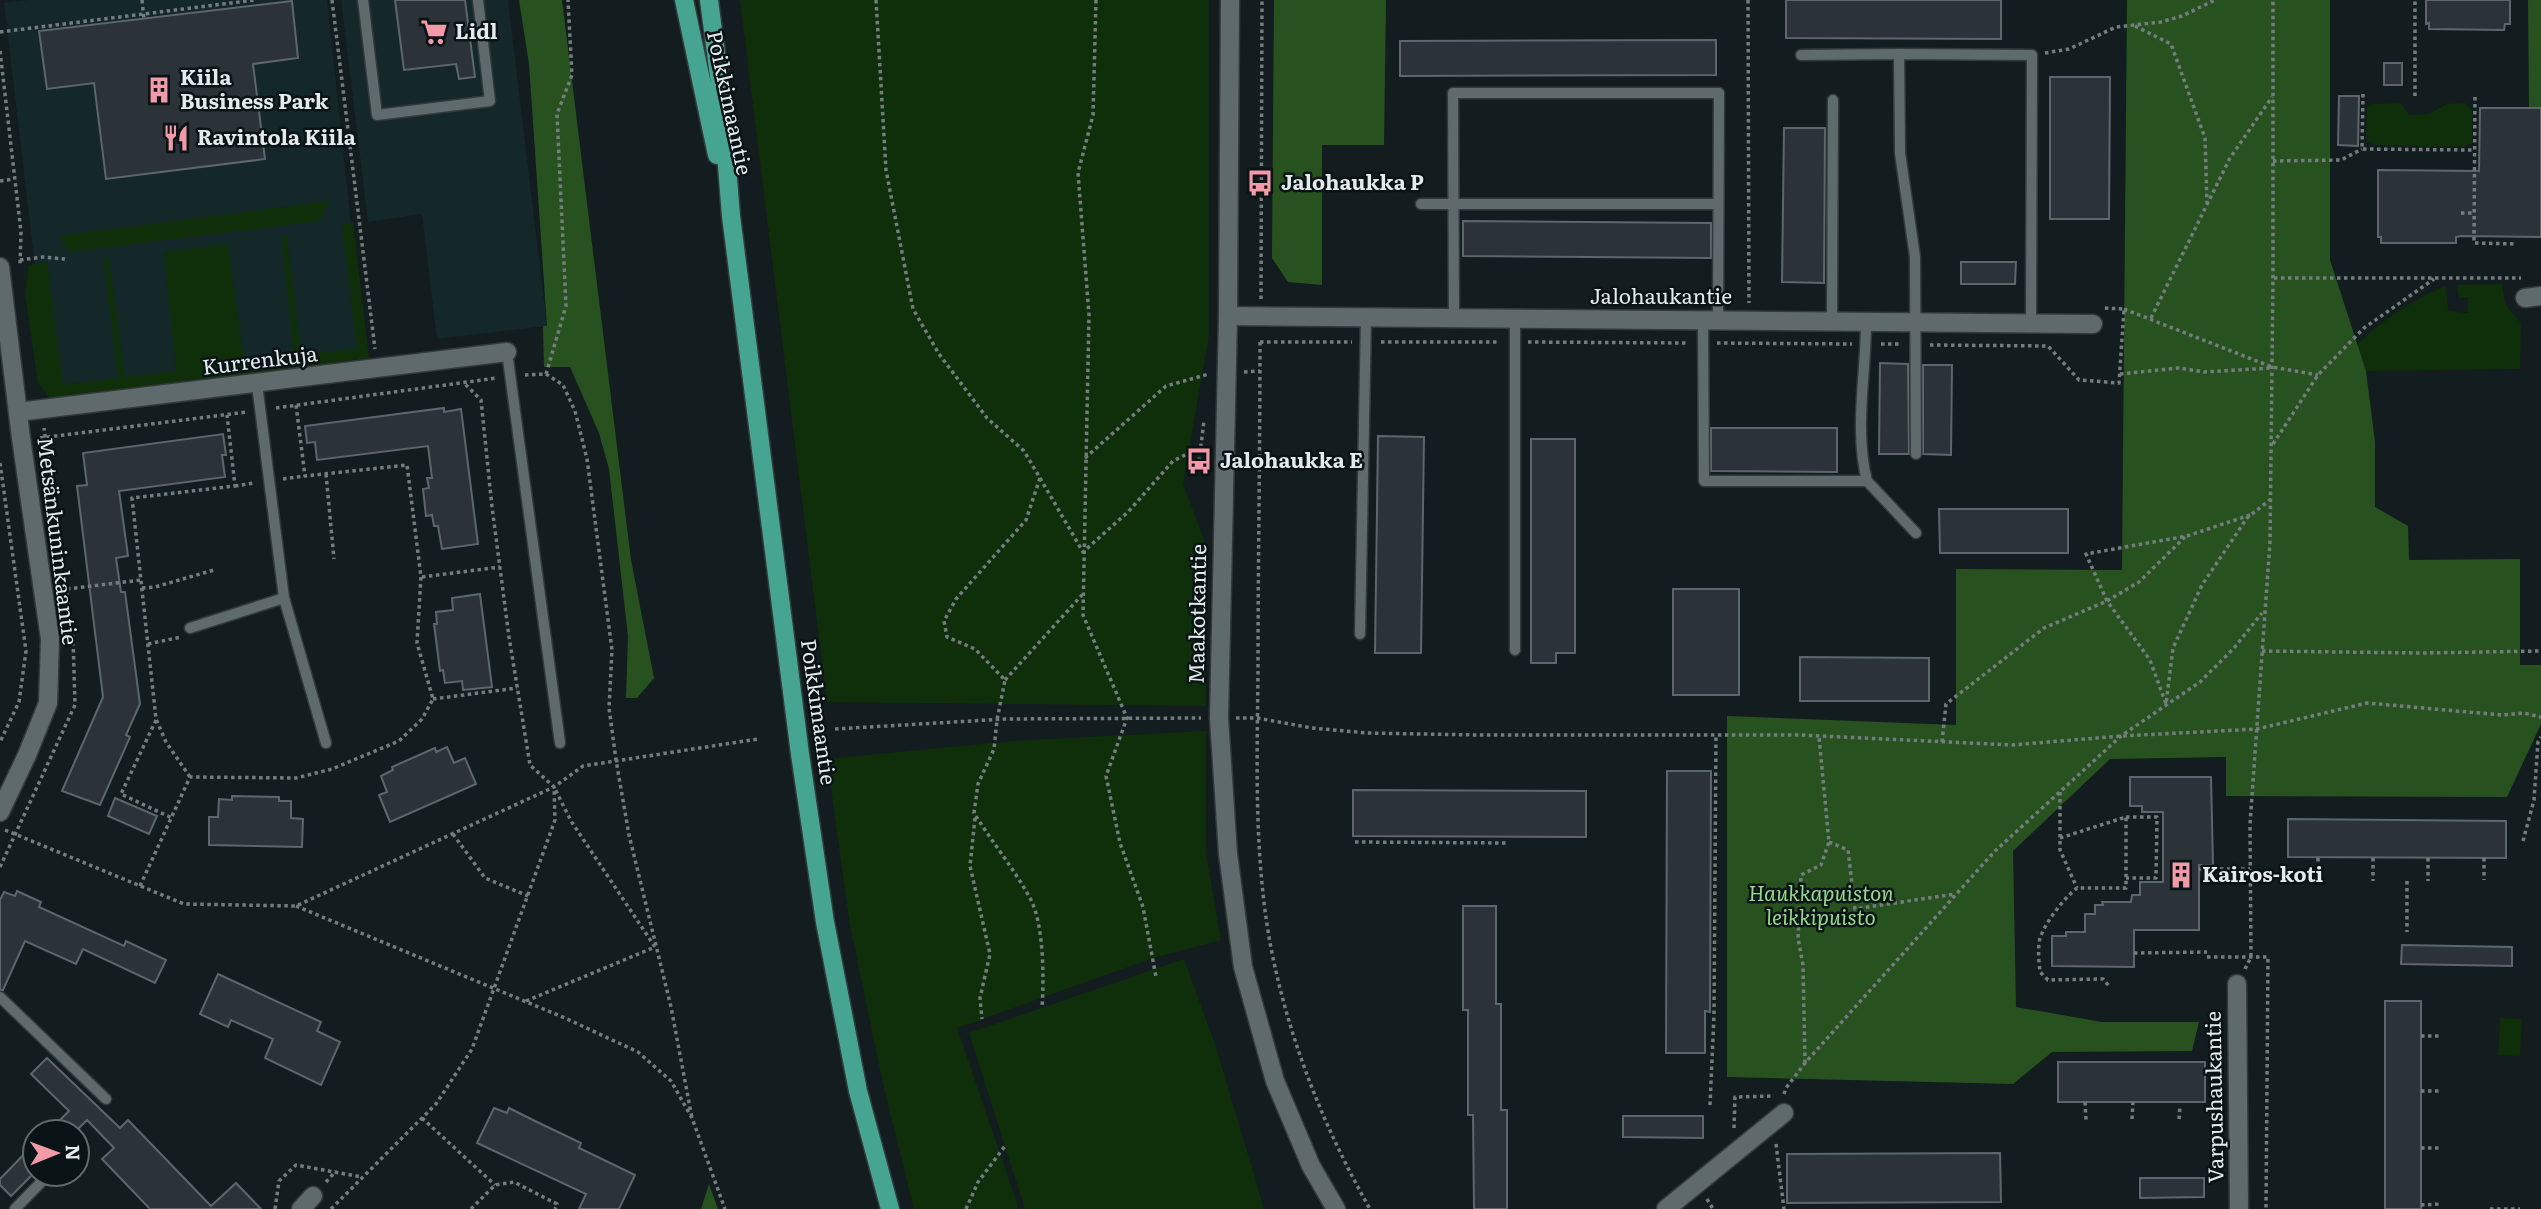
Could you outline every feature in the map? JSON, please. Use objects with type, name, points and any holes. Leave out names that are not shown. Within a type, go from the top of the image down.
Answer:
[{"type":"main road","name":"Poikkimaantie","points":[[684,0],[730,216]]},
{"type":"main road","name":"Poikkimaantie","points":[[709,0],[721,91],[730,216],[800,754],[825,922],[858,1091],[890,1209]]},
{"type":"street","name":"Maakotkantie","points":[[1230,0],[1228,316],[1219,718],[1228,854],[1243,967],[1275,1081],[1311,1166],[1336,1209]]},
{"type":"street","name":"Metsänkuninkaantie","points":[[0,267],[50,639],[48,703],[0,812]]},
{"type":"street","name":"Jalohaukantie","points":[[1228,316],[2093,324]]},
{"type":"street","name":"Kurrenkuja","points":[[18,412],[507,352]]},
{"type":"street","name":"Varpushaukantie","points":[[2237,984],[2239,1209]]},
{"type":"street","points":[[1666,1209],[1784,1113]]},
{"type":"lane","points":[[363,0],[377,115],[489,101],[478,0]]},
{"type":"lane","points":[[1899,54],[1900,153],[1915,257],[1916,454]]},
{"type":"lane","points":[[1801,55],[2032,55],[2031,323]]},
{"type":"lane","points":[[1454,318],[1453,93],[1719,93],[1718,204],[1710,320],[1704,481],[1867,481]]},
{"type":"lane","points":[[1832,321],[1833,100]]},
{"type":"lane","points":[[1421,204],[1718,204]]},
{"type":"lane","points":[[1360,634],[1366,317]]},
{"type":"lane","points":[[1515,319],[1516,650]]},
{"type":"lane","points":[[1866,322],[1861,422],[1862,462],[1867,481],[1916,533]]},
{"type":"lane","points":[[507,352],[560,743]]},
{"type":"lane","points":[[257,384],[284,598],[326,743]]},
{"type":"lane","points":[[190,628],[284,598]]},
{"type":"lane","points":[[0,997],[106,1099]]},
{"type":"lane","points":[[15,1209],[35,1188]]},
{"type":"path","points":[[142,0],[144,16]]},
{"type":"path","points":[[0,32],[255,0]]},
{"type":"path","points":[[332,0],[381,394]]},
{"type":"path","points":[[547,373],[566,306],[557,114],[572,75],[568,0]]},
{"type":"path","points":[[876,0],[886,170],[913,309],[939,354],[987,418],[1024,451],[1083,552]]},
{"type":"path","points":[[1096,0],[1093,114],[1078,173],[1088,315],[1083,615],[1127,718],[1106,776],[1120,844],[1143,907],[1156,977]]},
{"type":"path","points":[[1262,0],[1258,845],[1271,947],[1284,1004],[1302,1062],[1351,1175],[1370,1209]]},
{"type":"path","points":[[1748,0],[1749,305]]},
{"type":"path","points":[[2032,55],[2069,49],[2116,27],[2161,22],[2182,16],[2214,0]]},
{"type":"path","points":[[2237,984],[2251,957],[2250,824],[2263,611],[2270,542],[2273,0]]},
{"type":"path","points":[[2415,0],[2415,96]]},
{"type":"path","points":[[2135,26],[2171,44],[2205,138],[2207,205]]},
{"type":"path","points":[[2362,149],[2363,94]]},
{"type":"path","points":[[2151,318],[2230,158],[2273,95]]},
{"type":"path","points":[[2475,97],[2474,243],[2516,244]]},
{"type":"path","points":[[2273,161],[2341,160],[2362,149],[2475,150]]},
{"type":"path","points":[[0,181],[15,179]]},
{"type":"path","points":[[2461,213],[2474,213]]},
{"type":"path","points":[[20,260],[43,257],[65,259]]},
{"type":"path","points":[[2273,278],[2504,278]]},
{"type":"path","points":[[2271,447],[2318,375],[2364,328],[2436,278]]},
{"type":"path","points":[[2124,309],[2272,367],[2318,375]]},
{"type":"path","points":[[2120,374],[2179,368],[2204,372],[2272,367]]},
{"type":"path","points":[[21,439],[226,415],[510,376],[547,373],[562,385],[575,411],[587,459],[612,650],[609,708],[629,835],[671,1007],[692,1118],[725,1209]]},
{"type":"path","points":[[1085,458],[1166,386],[1211,373]]},
{"type":"path","points":[[465,384],[481,400],[500,567],[530,765],[554,787],[571,821],[655,947]]},
{"type":"path","points":[[190,776],[296,778],[332,769],[398,741],[422,719],[433,699],[416,643],[421,577],[407,465],[305,476],[296,405]]},
{"type":"path","points":[[190,776],[166,742],[156,719],[132,498],[236,486],[226,415]]},
{"type":"path","points":[[1083,552],[1128,512],[1173,461],[1201,447]]},
{"type":"path","points":[[0,463],[26,651],[19,702],[0,742]]},
{"type":"path","points":[[326,474],[334,559]]},
{"type":"path","points":[[1005,680],[975,649],[947,637],[944,621],[956,599],[1026,520],[1040,478]]},
{"type":"path","points":[[2166,705],[2173,648],[2202,585],[2250,515],[2271,499]]},
{"type":"path","points":[[2166,705],[2150,660],[2107,601],[2087,554],[2187,536],[2250,515]]},
{"type":"path","points":[[1942,742],[1946,704],[2044,628],[2107,601],[2139,582],[2187,536]]},
{"type":"path","points":[[421,577],[500,567]]},
{"type":"path","points":[[142,588],[155,587],[214,570]]},
{"type":"path","points":[[66,589],[141,580]]},
{"type":"path","points":[[982,1019],[980,998],[990,954],[970,866],[978,784],[994,749],[1005,680],[1083,594]]},
{"type":"path","points":[[1784,1113],[1786,1088],[1805,1063],[1994,852],[2121,736],[2200,682],[2234,648],[2263,611]]},
{"type":"path","points":[[148,644],[187,635],[190,628]]},
{"type":"path","points":[[2262,651],[2541,652]]},
{"type":"path","points":[[433,699],[517,688]]},
{"type":"path","points":[[835,729],[997,719],[1257,718],[1312,728],[1367,733],[1716,734],[2012,745],[2257,729],[2367,703],[2502,715],[2524,713],[2541,717]]},
{"type":"path","points":[[156,719],[121,794],[172,818]]},
{"type":"path","points":[[1710,1105],[1714,1015],[1716,734]]},
{"type":"path","points":[[1805,1063],[1802,965],[1798,938],[1801,875],[1821,865],[1829,842],[1819,736]]},
{"type":"path","points":[[2523,841],[2534,800],[2538,742],[2541,737]]},
{"type":"path","points":[[296,905],[554,787],[583,766],[758,739]]},
{"type":"path","points":[[140,886],[190,776]]},
{"type":"path","points":[[331,1209],[436,1104],[472,1049],[555,820],[554,787]]},
{"type":"path","points":[[2060,792],[2060,850],[2077,888]]},
{"type":"path","points":[[975,816],[1032,902],[1041,943],[1044,983],[1042,1008]]},
{"type":"path","points":[[2060,838],[2126,817],[2157,817],[2156,878],[2126,878]]},
{"type":"path","points":[[2109,986],[2104,979],[2049,980],[2039,972],[2039,944],[2041,935],[2062,902],[2077,888],[2126,888],[2126,817]]},
{"type":"path","points":[[0,827],[184,904],[296,905],[526,1001],[638,1052],[671,1081],[692,1118]]},
{"type":"path","points":[[453,834],[485,878],[528,896]]},
{"type":"path","points":[[1355,842],[1507,843]]},
{"type":"path","points":[[1829,842],[1848,850],[1855,909],[1957,894]]},
{"type":"path","points":[[2318,858],[2318,881]]},
{"type":"path","points":[[2373,858],[2373,881]]},
{"type":"path","points":[[2428,858],[2428,881]]},
{"type":"path","points":[[2484,858],[2484,880]]},
{"type":"path","points":[[2199,869],[2250,869]]},
{"type":"path","points":[[2407,881],[2407,932]]},
{"type":"path","points":[[526,1001],[655,947]]},
{"type":"path","points":[[2134,953],[2268,957],[2266,1209]]},
{"type":"path","points":[[2421,1036],[2442,1036]]},
{"type":"path","points":[[2421,1091],[2442,1091]]},
{"type":"path","points":[[2085,1102],[2086,1120]]},
{"type":"path","points":[[2132,1119],[2133,1102]]},
{"type":"path","points":[[2179,1119],[2180,1105]]},
{"type":"path","points":[[422,1118],[495,1185]]},
{"type":"path","points":[[1776,1144],[1784,1209]]},
{"type":"path","points":[[966,1209],[978,1182],[1005,1146]]},
{"type":"path","points":[[2421,1148],[2441,1148]]},
{"type":"path","points":[[275,1209],[279,1181],[296,1165],[362,1177]]},
{"type":"path","points":[[471,1209],[495,1185],[514,1182],[557,1203],[555,1209]]},
{"type":"path","points":[[1706,1197],[1713,1209]]},
{"type":"path","points":[[2421,1205],[2441,1204]]},
{"type":"path","points":[[2490,1209],[2521,1209]]},
{"type":"shaded area","points":[[28,0],[327,0],[365,354],[50,393],[4,3]]},
{"type":"shaded area","points":[[341,0],[508,0],[547,326],[437,339],[422,214],[368,222]]},
{"type":"green space","points":[[519,0],[562,0],[631,560],[654,678],[637,698],[626,698],[628,636],[609,469],[599,433],[570,367],[544,367],[543,326],[547,326],[529,64]]},
{"type":"green space","points":[[740,0],[1209,0],[1209,335],[1183,484],[1205,542],[1206,706],[827,702]]},
{"type":"green space","points":[[1274,0],[1386,0],[1384,145],[1322,145],[1322,285],[1288,282],[1272,258]]},
{"type":"green space","name":"Haukkapuiston leikkipuisto","points":[[2127,0],[2330,0],[2330,260],[2366,371],[2375,442],[2375,507],[2408,526],[2409,560],[2520,559],[2520,665],[2541,665],[2541,724],[2507,797],[2226,796],[2226,757],[2110,759],[2013,851],[2016,1007],[2102,1022],[2199,1022],[2192,1051],[2052,1052],[2013,1084],[1727,1077],[1727,716],[1956,725],[1956,569],[2122,570]]},
{"type":"green space","points":[[2528,0],[2541,0],[2541,108],[2529,108]]},
{"type":"green space","points":[[2401,103],[2409,115],[2429,114],[2447,104],[2465,103],[2472,110],[2472,143],[2464,147],[2375,145],[2366,139],[2367,106]]},
{"type":"green space","points":[[330,201],[320,221],[69,252],[58,236]]},
{"type":"green space","points":[[353,222],[369,358],[50,398],[38,383],[25,294],[29,265],[47,262],[63,385],[118,378],[103,258],[109,258],[125,377],[176,371],[164,252],[228,244],[244,362],[294,356],[281,237],[287,237],[301,355],[357,348],[342,225]]},
{"type":"green space","points":[[2502,284],[2505,304],[2521,323],[2520,369],[2366,371],[2357,345],[2399,311],[2446,286],[2448,311],[2468,313],[2468,297],[2459,298],[2457,285]]},
{"type":"green space","points":[[1206,731],[1206,854],[1221,940],[1153,958],[957,1028],[1019,1209],[914,1209],[884,1088],[850,926],[827,759],[1013,741]]},
{"type":"green space","points":[[1184,959],[1216,1047],[1264,1209],[1025,1209],[969,1033]]},
{"type":"green space","points":[[2500,1018],[2522,1019],[2520,1056],[2498,1055]]},
{"type":"green space","points":[[709,1184],[718,1209],[701,1209]]},
{"type":"building","name":"Lidl","points":[[395,0],[465,0],[475,77],[459,79],[456,64],[404,70]]},
{"type":"building","points":[[1786,0],[2001,0],[2001,39],[1786,38]]},
{"type":"building","points":[[2426,0],[2510,0],[2510,24],[2505,24],[2504,30],[2429,29],[2429,23],[2426,24]]},
{"type":"building","name":"Kiila Business Park","points":[[292,1],[298,58],[253,64],[265,159],[106,179],[94,83],[47,89],[39,31]]},
{"type":"building","points":[[1716,40],[1716,75],[1400,76],[1400,41]]},
{"type":"building","points":[[2384,63],[2402,63],[2402,85],[2384,85]]},
{"type":"building","points":[[2050,77],[2110,77],[2109,219],[2050,219]]},
{"type":"building","points":[[2339,96],[2359,96],[2358,146],[2338,145]]},
{"type":"building","points":[[2480,108],[2541,108],[2541,237],[2461,236],[2456,237],[2456,243],[2381,243],[2381,237],[2378,237],[2378,170],[2479,171]]},
{"type":"building","points":[[1784,128],[1825,128],[1824,283],[1782,282]]},
{"type":"building","points":[[1463,221],[1711,223],[1711,258],[1463,256]]},
{"type":"building","points":[[1961,262],[2016,262],[2015,284],[1961,284]]},
{"type":"building","points":[[1880,363],[1908,364],[1909,454],[1879,454]]},
{"type":"building","points":[[1923,365],[1952,365],[1951,455],[1923,454]]},
{"type":"building","points":[[444,408],[444,412],[461,409],[478,544],[442,549],[438,526],[434,526],[432,515],[426,516],[423,489],[429,488],[427,478],[432,478],[428,446],[317,460],[315,442],[307,443],[305,426]]},
{"type":"building","points":[[1711,428],[1837,428],[1837,472],[1711,471]]},
{"type":"building","points":[[223,434],[225,477],[119,491],[128,556],[116,558],[121,592],[125,592],[140,704],[126,735],[130,737],[100,805],[62,791],[103,697],[77,486],[87,485],[83,453]]},
{"type":"building","points":[[1378,436],[1424,437],[1421,653],[1375,653]]},
{"type":"building","points":[[1531,439],[1575,439],[1575,653],[1556,653],[1556,663],[1531,663]]},
{"type":"building","points":[[1939,509],[2068,509],[2068,553],[1940,553]]},
{"type":"building","points":[[1673,589],[1739,589],[1739,695],[1673,695]]},
{"type":"building","points":[[480,594],[492,687],[463,690],[462,681],[445,683],[443,670],[440,671],[434,624],[437,624],[436,612],[453,610],[452,598]]},
{"type":"building","points":[[1800,657],[1929,658],[1929,701],[1800,701]]},
{"type":"building","points":[[447,747],[454,763],[465,758],[476,784],[390,822],[379,795],[387,792],[381,776],[393,770],[392,767],[435,748],[436,752]]},
{"type":"building","points":[[1667,771],[1711,771],[1710,1012],[1705,1011],[1705,1053],[1666,1053]]},
{"type":"building","name":"Kairos-koti","points":[[2130,777],[2211,777],[2213,865],[2199,865],[2199,930],[2134,930],[2134,967],[2052,966],[2052,936],[2066,936],[2066,932],[2085,932],[2085,914],[2095,914],[2095,905],[2103,905],[2102,902],[2131,902],[2132,895],[2140,895],[2140,882],[2163,882],[2163,812],[2142,812],[2142,806],[2130,806]]},
{"type":"building","points":[[1353,790],[1586,791],[1586,837],[1353,836]]},
{"type":"building","points":[[232,796],[279,797],[279,801],[291,801],[291,818],[303,819],[302,847],[209,845],[209,817],[218,817],[219,799],[232,800]]},
{"type":"building","points":[[115,798],[157,816],[149,834],[108,816]]},
{"type":"building","points":[[2288,819],[2506,821],[2506,858],[2288,857]]},
{"type":"building","points":[[17,891],[41,902],[39,907],[124,946],[126,941],[166,960],[155,983],[83,949],[76,964],[25,941],[3,990],[0,990],[0,900],[4,892],[15,896]]},
{"type":"building","points":[[1463,906],[1496,906],[1496,1004],[1501,1004],[1501,1110],[1507,1110],[1507,1209],[1474,1209],[1473,1115],[1468,1115],[1468,1010],[1463,1010]]},
{"type":"building","points":[[2402,945],[2512,947],[2512,966],[2401,964]]},
{"type":"building","points":[[218,974],[321,1022],[317,1031],[340,1042],[321,1085],[265,1058],[273,1039],[231,1020],[228,1027],[200,1014]]},
{"type":"building","points":[[2385,1001],[2421,1001],[2421,1209],[2385,1209]]},
{"type":"building","points":[[47,1058],[120,1128],[128,1120],[211,1206],[236,1183],[261,1209],[150,1209],[102,1159],[114,1148],[91,1124],[91,1118],[62,1118],[69,1111],[31,1074]]},
{"type":"building","points":[[2058,1062],[2205,1062],[2205,1102],[2058,1102]]},
{"type":"building","points":[[494,1108],[507,1113],[509,1108],[581,1143],[579,1148],[635,1175],[619,1209],[579,1209],[586,1194],[477,1143]]},
{"type":"building","points":[[1623,1116],[1703,1116],[1703,1138],[1623,1137]]},
{"type":"building","points":[[2000,1153],[2001,1202],[1787,1203],[1787,1154]]},
{"type":"building","points":[[21,1157],[21,1186],[11,1196],[0,1185],[0,1179]]},
{"type":"building","points":[[2140,1178],[2204,1178],[2204,1197],[2140,1198]]},
{"type":"place","name":"Lidl","points":[[434,32]]},
{"type":"place","name":"Kiila Business Park","points":[[159,90]]},
{"type":"place","name":"Ravintola Kiila","points":[[176,138]]},
{"type":"place","name":"Jalohaukka P","points":[[1260,183]]},
{"type":"place","name":"Jalohaukka E","points":[[1199,461]]},
{"type":"place","name":"Kairos-koti","points":[[2181,875]]}]
